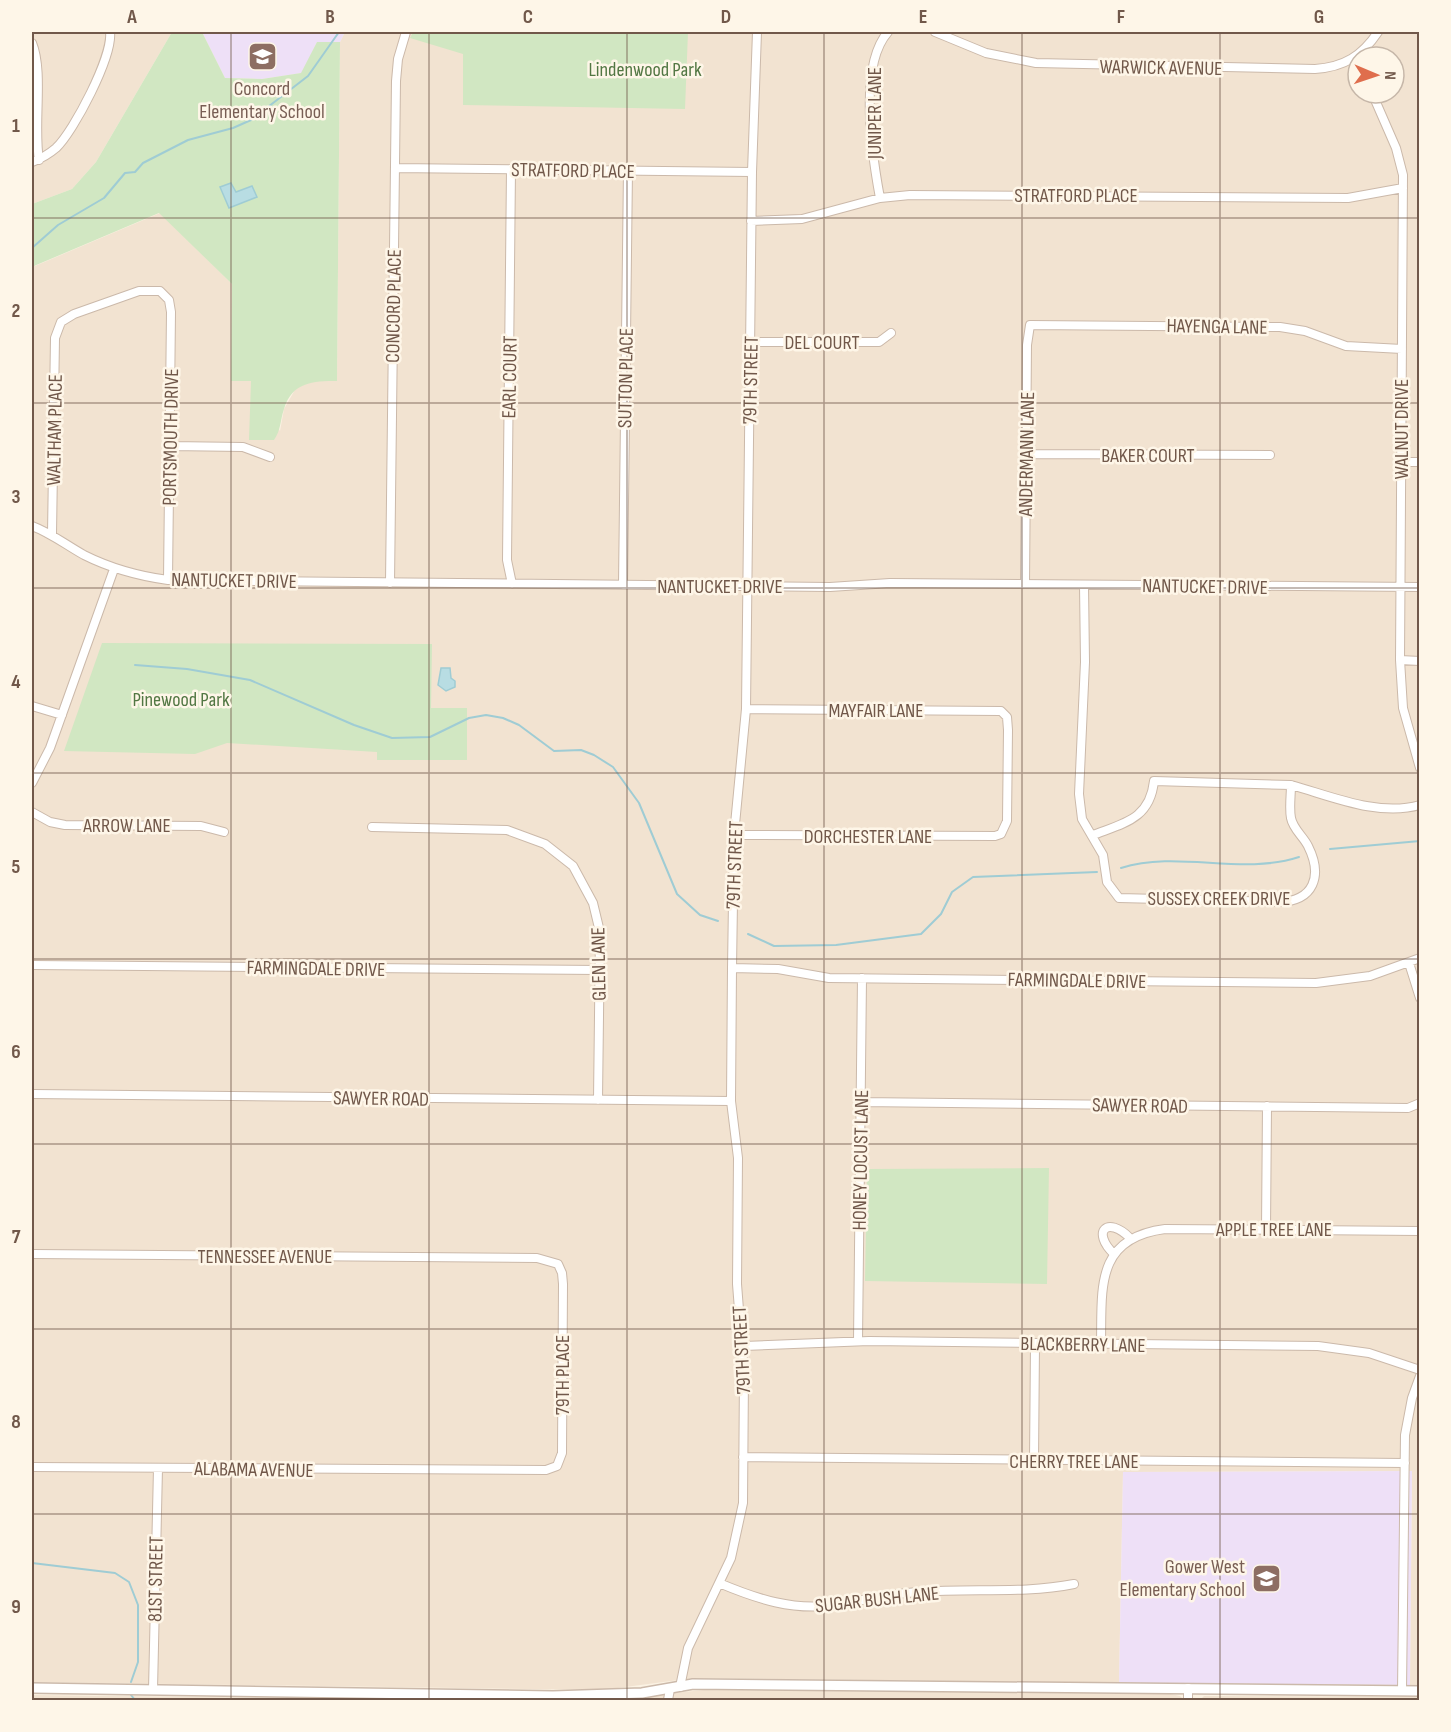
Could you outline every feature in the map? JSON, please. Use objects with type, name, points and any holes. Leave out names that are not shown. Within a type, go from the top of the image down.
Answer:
[{"type":"street","points":[[35,161],[60,143],[92,88],[109,54],[110,32]]},
{"type":"street","name":"CONCORD PLACE","points":[[390,583],[396,69],[406,32]]},
{"type":"street","name":"79TH STREET","points":[[680,1687],[688,1648],[719,1583],[740,1528],[744,1346],[737,1284],[738,1158],[730,1101],[734,835],[746,710],[752,172],[757,32]]},
{"type":"street","name":"JUNIPER LANE","points":[[880,198],[871,142],[872,72],[876,51],[888,32]]},
{"type":"street","name":"WARWICK AVENUE","points":[[935,32],[986,53],[1050,65],[1315,69],[1346,62]]},
{"type":"street","name":"WARWICK AVENUE","points":[[1368,45],[1378,32]]},
{"type":"street","points":[[32,43],[36,59],[35,161]]},
{"type":"street","name":"WALNUT DRIVE","points":[[1377,105],[1396,148],[1403,188],[1400,660],[1403,708],[1419,768]]},
{"type":"street","name":"STRATFORD PLACE","points":[[395,168],[752,172]]},
{"type":"street","name":"EARL COURT","points":[[511,169],[507,560],[512,584]]},
{"type":"street","name":"SUTTON PLACE","points":[[623,585],[628,170]]},
{"type":"street","name":"STRATFORD PLACE","points":[[752,221],[816,216],[880,198],[928,194],[1348,198],[1403,188]]},
{"type":"street","name":"PORTSMOUTH DRIVE","points":[[58,327],[74,314],[139,291],[152,290],[165,295],[171,312],[168,580]]},
{"type":"street","name":"HAYENGA LANE","points":[[1030,325],[1280,327],[1305,331],[1346,346],[1402,349]]},
{"type":"street","name":"ANDERMANN LANE","points":[[1025,584],[1027,345],[1030,325]]},
{"type":"street","name":"WALTHAM PLACE","points":[[52,534],[55,338],[58,327]]},
{"type":"street","name":"DEL COURT","points":[[750,342],[879,342],[891,333]]},
{"type":"street","points":[[170,446],[243,447],[270,457]]},
{"type":"street","name":"BAKER COURT","points":[[1026,454],[1270,456]]},
{"type":"street","points":[[1401,462],[1419,462]]},
{"type":"street","name":"NANTUCKET DRIVE","points":[[32,526],[52,534],[82,554],[114,569],[168,580],[830,587],[890,583],[1419,587]]},
{"type":"street","points":[[32,783],[46,757],[114,569]]},
{"type":"street","name":"SUSSEX CREEK DRIVE","points":[[1084,585],[1085,662],[1079,794],[1082,819],[1103,855],[1107,882],[1119,898],[1293,902],[1305,896],[1311,889],[1315,867],[1308,845],[1291,817],[1291,784]]},
{"type":"street","points":[[1400,660],[1419,661]]},
{"type":"street","points":[[32,706],[62,715]]},
{"type":"street","name":"MAYFAIR LANE","points":[[746,710],[997,710],[1005,713],[1008,730],[1007,820],[1001,834]]},
{"type":"street","points":[[1093,835],[1126,823],[1146,810],[1152,797],[1154,781],[1291,784],[1359,804],[1393,809],[1419,804]]},
{"type":"street","name":"ARROW LANE","points":[[32,812],[50,822],[65,825],[201,826],[224,832]]},
{"type":"street","name":"GLEN LANE","points":[[372,827],[507,830],[545,844],[573,867],[589,892],[598,923],[600,970],[598,1100]]},
{"type":"street","name":"DORCHESTER LANE","points":[[734,835],[985,837],[1001,834]]},
{"type":"street","name":"FARMINGDALE DRIVE","points":[[732,968],[778,969],[820,977],[1316,983],[1370,976],[1419,958]]},
{"type":"street","points":[[1409,963],[1419,998]]},
{"type":"street","name":"FARMINGDALE DRIVE","points":[[32,965],[600,970]]},
{"type":"street","name":"HONEY LOCUST LANE","points":[[858,1341],[862,978]]},
{"type":"street","name":"SAWYER ROAD","points":[[32,1094],[730,1101]]},
{"type":"street","name":"SAWYER ROAD","points":[[860,1102],[1408,1108],[1419,1104]]},
{"type":"street","points":[[1266,1229],[1267,1106]]},
{"type":"street","points":[[1101,1344],[1103,1286],[1114,1254],[1130,1238],[1117,1226],[1110,1225],[1104,1229],[1102,1235],[1104,1243],[1114,1254]]},
{"type":"street","name":"APPLE TREE LANE","points":[[1130,1238],[1165,1229],[1419,1231]]},
{"type":"street","name":"TENNESSEE AVENUE","points":[[32,1254],[498,1258]]},
{"type":"street","name":"79TH PLACE","points":[[476,1471],[546,1470],[557,1466],[562,1453],[562,1272],[558,1264],[550,1260],[498,1258]]},
{"type":"street","name":"BLACKBERRY LANE","points":[[744,1346],[858,1341],[1334,1347],[1369,1353],[1419,1370]]},
{"type":"street","points":[[1034,1460],[1035,1344]]},
{"type":"street","points":[[1402,1690],[1407,1416],[1419,1376]]},
{"type":"street","name":"CHERRY TREE LANE","points":[[743,1458],[1405,1462]]},
{"type":"street","name":"ALABAMA AVENUE","points":[[32,1467],[476,1471]]},
{"type":"street","name":"81ST STREET","points":[[153,1690],[158,1468]]},
{"type":"street","name":"SUGAR BUSH LANE","points":[[719,1583],[757,1598],[803,1607],[834,1605],[920,1592],[1045,1590],[1074,1584]]},
{"type":"street","points":[[32,1688],[351,1697],[642,1693],[698,1684],[1419,1691]]},
{"type":"street","points":[[1188,1688],[1188,1701]]},
{"type":"street","points":[[668,1701],[670,1689]]},
{"type":"shaded area","points":[[32,32],[172,32],[96,162],[72,189],[32,204]]},
{"type":"shaded area","name":"Concord Elementary School","points":[[187,32],[345,32],[340,42],[317,42],[302,73],[262,79],[225,78],[203,34]]},
{"type":"shaded area","points":[[345,32],[1419,32],[1419,1685],[1410,1685],[1412,1471],[1123,1472],[1119,1683],[694,1678],[602,1690],[32,1682],[32,224],[35,266],[160,213],[232,284],[231,380],[251,381],[280,431],[284,409],[296,388],[312,381],[337,381],[340,42]]},
{"type":"shaded area","name":"Gower West Elementary School","points":[[1412,1471],[1410,1685],[1119,1683],[1123,1472]]},
{"type":"shaded area","points":[[704,1690],[1171,1694],[1180,1696],[1184,1700],[602,1700]]},
{"type":"shaded area","points":[[32,1695],[193,1697],[543,1700],[32,1700]]},
{"type":"shaded area","points":[[1204,1696],[1419,1697],[1420,1700],[1200,1700]]},
{"type":"green space","points":[[172,32],[203,34],[225,78],[262,79],[301,73],[317,42],[340,42],[337,381],[304,385],[292,393],[274,440],[249,440],[251,381],[231,381],[232,284],[159,213],[34,266],[32,204],[72,189],[96,162]]},
{"type":"green space","name":"Lindenwood Park","points":[[413,32],[688,32],[685,109],[463,105],[463,54],[410,38]]},
{"type":"green space","name":"Pinewood Park","points":[[102,643],[432,644],[431,708],[467,708],[467,760],[377,760],[377,752],[227,743],[195,754],[64,751]]},
{"type":"green space","points":[[1049,1168],[1047,1284],[865,1281],[867,1169]]},
{"type":"water","points":[[231,183],[236,192],[252,186],[257,197],[229,208],[220,187]]},
{"type":"water","points":[[441,668],[450,668],[455,687],[446,691],[438,685]]},
{"type":"waterway","points":[[32,248],[58,225],[104,198],[125,173],[135,172],[143,163],[188,140],[233,128],[251,120],[308,76],[339,32]]},
{"type":"waterway","points":[[135,665],[187,669],[250,680],[354,725],[392,738],[430,737],[469,718],[486,715],[503,718],[519,725],[554,751],[581,750],[594,755],[613,767],[639,803],[677,894],[700,915],[718,921]]},
{"type":"waterway","points":[[1330,849],[1420,841]]},
{"type":"waterway","points":[[1121,868],[1165,861],[1255,864],[1299,857]]},
{"type":"waterway","points":[[748,934],[774,946],[836,945],[921,934],[941,914],[952,892],[973,877],[1097,872]]},
{"type":"waterway","points":[[32,1563],[115,1573],[129,1582],[138,1605],[138,1662],[131,1682]]},
{"type":"waterway","points":[[131,1695],[135,1700]]},
{"type":"place","name":"Concord Elementary School","points":[[262,57]]},
{"type":"place","name":"Gower West Elementary School","points":[[1266,1578]]}]
